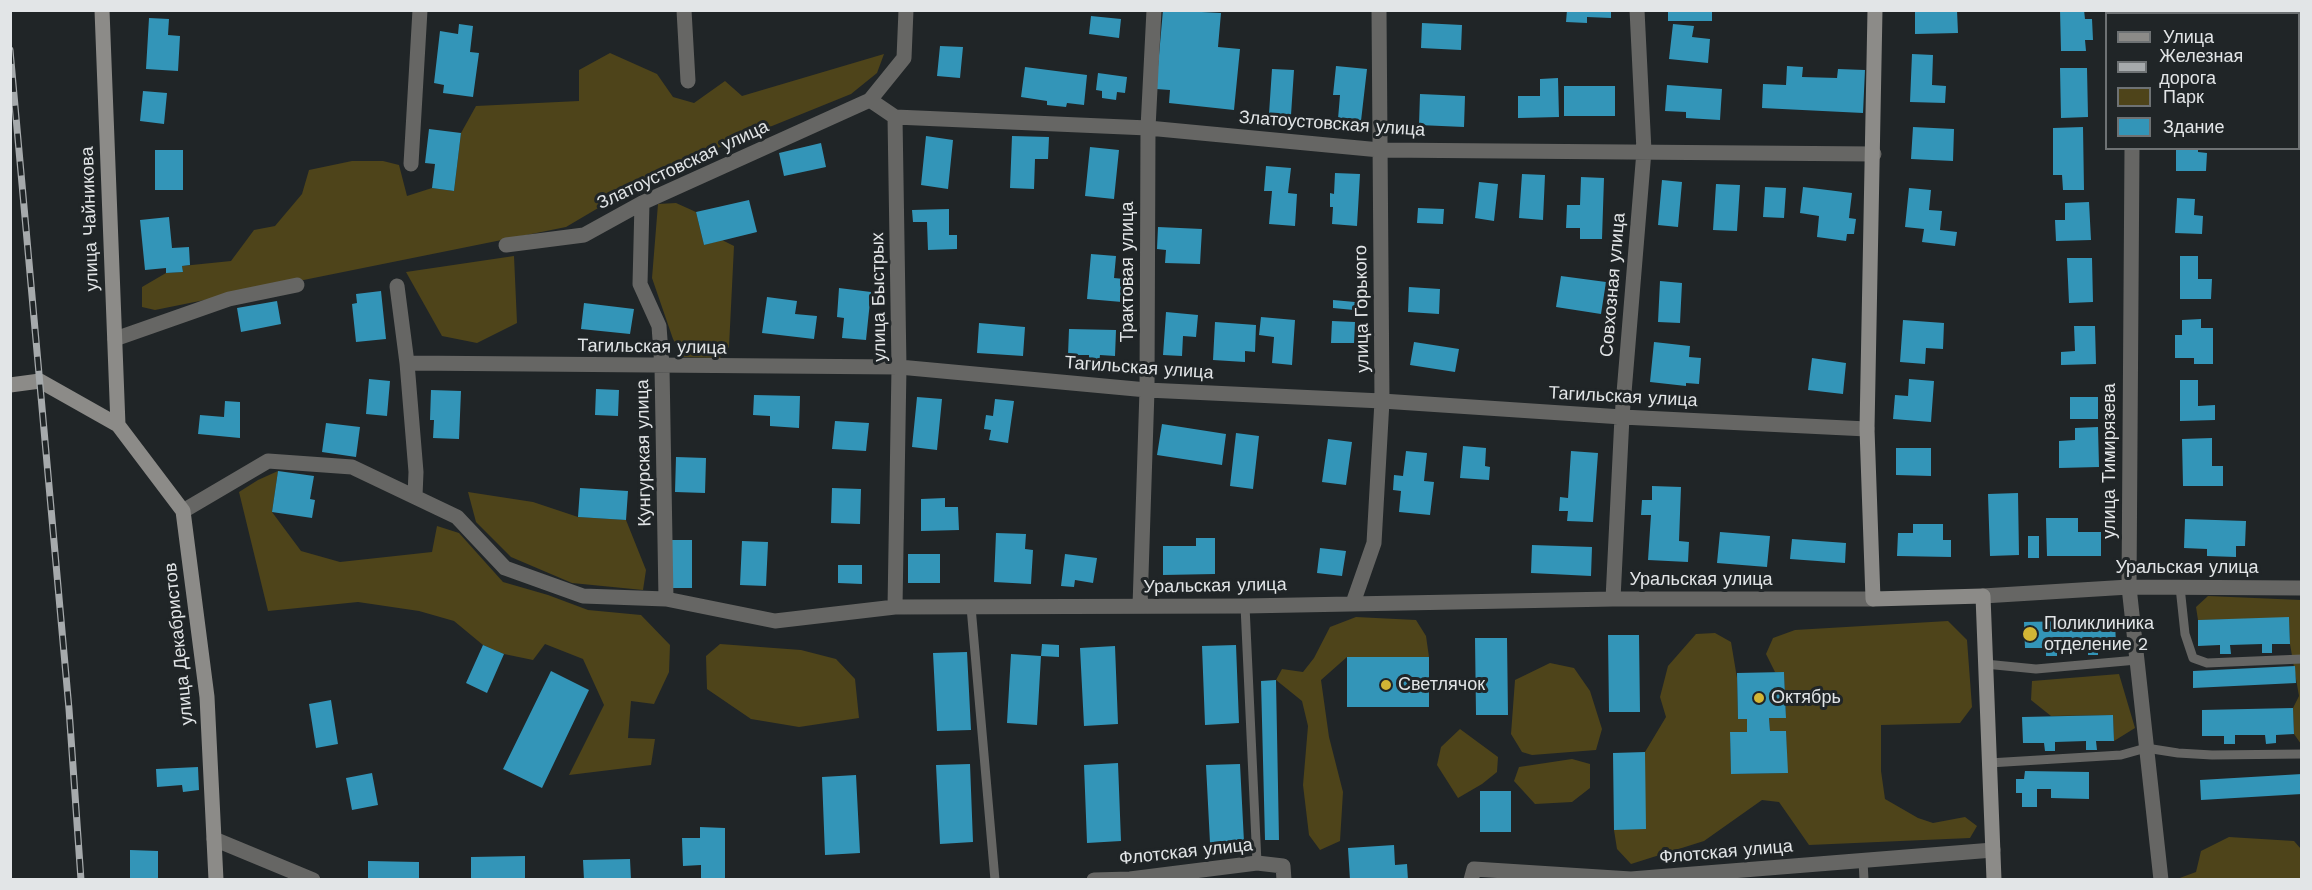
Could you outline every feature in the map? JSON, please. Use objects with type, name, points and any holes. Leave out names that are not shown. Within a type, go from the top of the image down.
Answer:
[{"type":"street","name":"улица Чайникова","points":[[102,10],[118,425]]},
{"type":"street","points":[[411,164],[420,10]]},
{"type":"street","points":[[684,10],[688,81]]},
{"type":"street","points":[[895,117],[870,100],[904,58],[906,10]]},
{"type":"street","name":"Трактовая улица","points":[[1140,606],[1148,390],[1148,128],[1154,10]]},
{"type":"street","name":"улица Горького","points":[[1353,603],[1374,543],[1382,400],[1379,10]]},
{"type":"street","name":"Совхозная улица","points":[[1613,599],[1622,417],[1644,151],[1637,10]]},
{"type":"street","points":[[1872,599],[1867,429],[1875,10]]},
{"type":"street","name":"Златоустовская улица","points":[[506,245],[584,235],[642,203],[870,100]]},
{"type":"street","name":"Златоустовская улица","points":[[895,117],[1148,128],[1380,150],[1874,153]]},
{"type":"street","name":"улица Быстрых","points":[[895,117],[899,368],[896,607]]},
{"type":"street","name":"улица Тимирязева","points":[[2132,150],[2129,587],[2161,879]]},
{"type":"street","name":"Кунгурская улица","points":[[642,203],[640,284],[659,327],[662,367],[666,599]]},
{"type":"street","points":[[115,339],[229,299],[297,285]]},
{"type":"street","points":[[397,286],[407,363],[416,472],[415,496]]},
{"type":"street","name":"Тагильская улица","points":[[407,363],[899,368],[1148,390],[1382,400],[1622,417],[1867,429]]},
{"type":"street","points":[[10,385],[40,381],[118,425]]},
{"type":"street","name":"улица Декабристов","points":[[118,425],[183,511],[207,697],[216,879]]},
{"type":"street","name":"Уральская улица","points":[[183,511],[268,461],[352,467],[457,517],[504,568],[583,596],[666,599],[775,621],[896,607],[1245,606],[1613,599],[1872,599],[1983,596],[2129,587],[2301,588]]},
{"type":"street","points":[[1983,596],[1994,879]]},
{"type":"street","points":[[214,839],[314,879]]},
{"type":"street","name":"Флотская улица","points":[[1471,879],[1474,869],[1525,876],[1631,879],[1993,850]]},
{"type":"street","name":"Флотская улица","points":[[1094,879],[1130,879],[1257,862],[1283,873]]},
{"type":"lane","points":[[2180,587],[2186,634],[2193,658],[2207,663],[2301,659]]},
{"type":"lane","points":[[1245,606],[1257,862]]},
{"type":"lane","points":[[971,607],[995,879]]},
{"type":"lane","points":[[1985,664],[2036,669],[2137,660]]},
{"type":"lane","points":[[1989,763],[2121,755],[2146,748],[2212,755],[2301,754]]},
{"type":"lane","points":[[1863,861],[1864,879]]},
{"type":"green space","points":[[610,53],[657,74],[673,97],[694,103],[725,81],[742,96],[884,54],[877,73],[851,94],[661,171],[566,227],[155,310],[142,307],[142,287],[166,273],[183,272],[182,266],[231,261],[254,230],[275,226],[302,194],[309,170],[352,161],[383,161],[399,165],[407,196],[432,188],[454,191],[461,133],[476,106],[579,101],[579,70]]},
{"type":"green space","points":[[676,203],[696,212],[704,245],[722,240],[734,246],[729,347],[720,358],[683,357],[673,339],[652,278],[658,204]]},
{"type":"green space","points":[[514,256],[517,323],[477,343],[442,336],[406,272]]},
{"type":"green space","points":[[278,471],[272,512],[301,551],[340,562],[432,552],[437,526],[459,533],[503,582],[588,610],[641,615],[670,645],[669,672],[654,704],[631,701],[628,738],[655,739],[651,765],[569,775],[604,705],[583,659],[545,644],[533,660],[504,654],[483,645],[454,621],[419,611],[358,602],[268,611],[239,492]]},
{"type":"green space","points":[[468,492],[533,502],[578,517],[626,520],[646,570],[643,590],[572,583],[511,557],[476,522]]},
{"type":"green space","points":[[2208,596],[2301,600],[2301,744],[2294,734],[2293,708],[2299,696],[2290,644],[2289,618],[2198,620],[2196,607]]},
{"type":"green space","points":[[1356,617],[1416,620],[1426,636],[1429,657],[1347,657],[1321,680],[1329,737],[1343,792],[1340,841],[1320,850],[1309,835],[1303,785],[1308,726],[1302,701],[1276,680],[1282,669],[1303,672],[1314,658],[1330,627]]},
{"type":"green space","points":[[1948,621],[1967,640],[1972,707],[1960,723],[1881,725],[1881,771],[1885,799],[1918,818],[1933,823],[1965,817],[1977,826],[1970,838],[1809,845],[1779,802],[1762,800],[1704,841],[1631,864],[1617,849],[1614,830],[1645,752],[1666,717],[1660,697],[1668,666],[1696,634],[1715,633],[1731,642],[1737,678],[1738,719],[1747,719],[1747,732],[1730,732],[1731,774],[1787,773],[1786,731],[1770,731],[1769,718],[1786,717],[1784,672],[1775,672],[1766,654],[1773,638],[1795,630]]},
{"type":"green space","points":[[720,644],[801,650],[836,659],[855,679],[859,718],[799,727],[751,719],[707,689],[706,656]]},
{"type":"green space","points":[[1550,663],[1574,668],[1590,691],[1602,729],[1596,750],[1532,755],[1522,752],[1511,734],[1515,680]]},
{"type":"green space","points":[[2119,674],[2135,728],[2114,741],[2113,715],[2051,716],[2031,700],[2032,681]]},
{"type":"green space","points":[[1460,729],[1498,757],[1497,772],[1458,798],[1437,765],[1441,747]]},
{"type":"green space","points":[[1572,759],[1590,764],[1590,788],[1572,802],[1535,804],[1514,781],[1519,767]]},
{"type":"green space","points":[[2229,837],[2294,841],[2301,849],[2301,879],[2177,879],[2196,872],[2201,851]]},
{"type":"building","points":[[1163,10],[1221,13],[1218,47],[1240,49],[1234,110],[1169,103],[1170,90],[1156,89]]},
{"type":"building","points":[[1567,10],[1611,10],[1611,18],[1587,17],[1587,23],[1566,22]]},
{"type":"building","points":[[1668,10],[1712,10],[1712,21],[1668,21]]},
{"type":"building","points":[[1915,10],[1957,10],[1958,33],[1915,34]]},
{"type":"building","points":[[2060,10],[2084,10],[2085,19],[2092,19],[2093,40],[2085,40],[2086,51],[2061,51]]},
{"type":"building","points":[[2171,10],[2197,10],[2197,12],[2170,12]]},
{"type":"building","points":[[1091,16],[1121,19],[1119,38],[1089,34]]},
{"type":"building","points":[[149,18],[169,19],[168,35],[180,36],[178,71],[146,69]]},
{"type":"building","points":[[1422,23],[1462,25],[1461,50],[1421,48]]},
{"type":"building","points":[[459,24],[473,26],[470,52],[479,53],[473,97],[443,93],[444,85],[434,83],[440,31],[458,34]]},
{"type":"building","points":[[1673,24],[1694,26],[1692,37],[1710,39],[1708,63],[1669,59]]},
{"type":"building","points":[[940,46],[963,47],[960,78],[937,76]]},
{"type":"building","points":[[1912,54],[1933,55],[1932,85],[1946,86],[1945,103],[1910,102]]},
{"type":"building","points":[[1336,66],[1367,69],[1361,121],[1338,119],[1340,95],[1333,95]]},
{"type":"building","points":[[1787,66],[1803,67],[1802,77],[1837,78],[1838,69],[1865,70],[1863,113],[1762,108],[1763,84],[1786,85]]},
{"type":"building","points":[[1025,67],[1087,75],[1084,105],[1067,103],[1066,107],[1047,105],[1047,101],[1021,97]]},
{"type":"building","points":[[2060,68],[2087,68],[2088,117],[2061,118]]},
{"type":"building","points":[[1272,69],[1294,70],[1291,115],[1269,114]]},
{"type":"building","points":[[1098,73],[1127,77],[1125,93],[1117,92],[1116,100],[1102,98],[1102,91],[1096,90]]},
{"type":"building","points":[[1558,78],[1559,117],[1518,118],[1518,96],[1540,96],[1540,79]]},
{"type":"building","points":[[1667,85],[1722,89],[1720,120],[1686,118],[1686,112],[1665,111]]},
{"type":"building","points":[[1564,86],[1615,86],[1615,116],[1564,116]]},
{"type":"building","points":[[143,91],[167,93],[164,124],[140,121]]},
{"type":"building","points":[[1420,94],[1465,96],[1464,127],[1419,125]]},
{"type":"building","points":[[1913,127],[1954,129],[1953,161],[1911,159]]},
{"type":"building","points":[[2083,127],[2084,190],[2063,190],[2062,175],[2053,175],[2053,128]]},
{"type":"building","points":[[429,129],[461,133],[454,191],[432,188],[435,164],[425,163]]},
{"type":"building","points":[[926,136],[953,140],[948,189],[921,185]]},
{"type":"building","points":[[1012,136],[1049,137],[1048,159],[1035,159],[1034,189],[1010,188]]},
{"type":"building","points":[[821,143],[826,167],[784,176],[779,153]]},
{"type":"building","points":[[1090,147],[1119,150],[1114,199],[1085,196]]},
{"type":"building","points":[[155,150],[183,150],[183,190],[155,190]]},
{"type":"building","points":[[2176,150],[2198,150],[2198,152],[2207,153],[2206,171],[2176,171]]},
{"type":"building","points":[[1266,166],[1291,168],[1288,193],[1297,194],[1295,226],[1269,224],[1272,191],[1264,191]]},
{"type":"building","points":[[1335,173],[1360,174],[1357,226],[1332,224],[1333,207],[1330,207],[1330,193],[1334,194]]},
{"type":"building","points":[[1522,174],[1545,175],[1543,220],[1519,218]]},
{"type":"building","points":[[1581,177],[1604,178],[1602,239],[1580,239],[1580,228],[1566,228],[1567,205],[1580,205]]},
{"type":"building","points":[[1662,180],[1682,182],[1678,227],[1658,225]]},
{"type":"building","points":[[1479,182],[1498,184],[1494,221],[1475,218]]},
{"type":"building","points":[[1716,184],[1740,185],[1737,231],[1713,230]]},
{"type":"building","points":[[1765,187],[1786,188],[1784,218],[1763,217]]},
{"type":"building","points":[[1803,187],[1852,193],[1849,218],[1856,219],[1854,234],[1847,234],[1846,241],[1817,237],[1819,216],[1800,213]]},
{"type":"building","points":[[1909,188],[1931,190],[1929,210],[1942,211],[1940,230],[1957,232],[1955,246],[1922,242],[1924,229],[1905,227]]},
{"type":"building","points":[[2177,198],[2195,199],[2194,215],[2203,216],[2202,234],[2175,233]]},
{"type":"building","points":[[749,200],[757,232],[704,245],[696,212]]},
{"type":"building","points":[[2089,202],[2091,240],[2056,241],[2055,220],[2065,220],[2065,203]]},
{"type":"building","points":[[1418,208],[1444,209],[1443,224],[1417,223]]},
{"type":"building","points":[[949,209],[949,235],[957,235],[957,249],[928,250],[927,222],[913,222],[912,210]]},
{"type":"building","points":[[169,217],[172,248],[189,247],[190,265],[182,266],[183,272],[166,273],[166,268],[145,270],[140,220]]},
{"type":"building","points":[[1158,227],[1202,229],[1200,264],[1165,263],[1166,250],[1157,249]]},
{"type":"building","points":[[1091,254],[1116,256],[1114,278],[1124,279],[1122,302],[1087,299]]},
{"type":"building","points":[[2180,256],[2198,256],[2198,279],[2212,279],[2211,299],[2180,299]]},
{"type":"building","points":[[2067,258],[2092,258],[2093,302],[2069,303]]},
{"type":"building","points":[[1561,276],[1606,282],[1601,314],[1556,307]]},
{"type":"building","points":[[1660,281],[1682,283],[1680,323],[1658,322]]},
{"type":"building","points":[[1409,287],[1440,289],[1439,314],[1408,312]]},
{"type":"building","points":[[839,288],[871,292],[866,340],[842,338],[844,318],[837,317]]},
{"type":"building","points":[[381,291],[386,339],[356,342],[352,304],[357,303],[356,294]]},
{"type":"building","points":[[767,297],[797,301],[795,314],[817,316],[814,339],[762,333]]},
{"type":"building","points":[[1333,300],[1355,302],[1354,310],[1333,308]]},
{"type":"building","points":[[277,301],[281,324],[241,332],[237,308]]},
{"type":"building","points":[[584,303],[634,309],[630,334],[581,329]]},
{"type":"building","points":[[1166,312],[1198,315],[1196,337],[1183,336],[1182,356],[1163,355]]},
{"type":"building","points":[[1261,317],[1295,320],[1292,365],[1272,363],[1274,337],[1259,335]]},
{"type":"building","points":[[2201,319],[2201,328],[2213,328],[2213,364],[2194,364],[2194,358],[2175,358],[2175,335],[2182,335],[2182,320]]},
{"type":"building","points":[[1903,320],[1944,323],[1943,349],[1926,348],[1925,364],[1900,362]]},
{"type":"building","points":[[1332,321],[1355,322],[1354,343],[1331,343]]},
{"type":"building","points":[[1215,322],[1256,325],[1255,352],[1245,351],[1245,362],[1213,360]]},
{"type":"building","points":[[979,323],[1025,327],[1023,356],[977,353]]},
{"type":"building","points":[[2074,326],[2095,326],[2096,364],[2061,365],[2061,352],[2075,351]]},
{"type":"building","points":[[1069,329],[1116,330],[1115,356],[1100,355],[1099,364],[1089,363],[1089,355],[1068,355]]},
{"type":"building","points":[[1414,342],[1459,349],[1455,372],[1410,365]]},
{"type":"building","points":[[1654,342],[1690,346],[1689,357],[1701,358],[1699,384],[1686,383],[1686,386],[1650,382]]},
{"type":"building","points":[[1812,358],[1846,363],[1843,394],[1808,390]]},
{"type":"building","points":[[369,379],[390,381],[387,416],[366,414]]},
{"type":"building","points":[[1909,379],[1934,381],[1931,422],[1893,419],[1895,395],[1908,396]]},
{"type":"building","points":[[2180,380],[2198,380],[2198,406],[2215,405],[2215,420],[2180,421]]},
{"type":"building","points":[[596,389],[619,390],[618,416],[595,415]]},
{"type":"building","points":[[431,390],[461,391],[459,439],[433,438],[434,420],[430,420]]},
{"type":"building","points":[[754,395],[800,396],[799,428],[770,426],[770,416],[753,415]]},
{"type":"building","points":[[917,397],[942,399],[937,450],[912,447]]},
{"type":"building","points":[[2070,397],[2098,397],[2098,419],[2070,419]]},
{"type":"building","points":[[995,399],[1014,401],[1008,443],[989,440],[991,430],[984,429],[986,415],[993,416]]},
{"type":"building","points":[[225,401],[240,402],[240,438],[198,434],[200,415],[224,417]]},
{"type":"building","points":[[835,421],[869,423],[866,451],[832,449]]},
{"type":"building","points":[[326,423],[360,427],[356,457],[322,452]]},
{"type":"building","points":[[1162,424],[1226,434],[1222,465],[1157,455]]},
{"type":"building","points":[[2098,427],[2099,467],[2059,468],[2059,441],[2075,440],[2075,428]]},
{"type":"building","points":[[1236,433],[1259,436],[1253,489],[1230,486]]},
{"type":"building","points":[[2212,438],[2212,466],[2223,466],[2223,486],[2183,486],[2182,439]]},
{"type":"building","points":[[1328,439],[1352,442],[1346,485],[1322,482]]},
{"type":"building","points":[[1463,446],[1486,448],[1485,466],[1490,467],[1489,480],[1460,478]]},
{"type":"building","points":[[1896,448],[1931,448],[1931,476],[1896,475]]},
{"type":"building","points":[[1406,451],[1427,453],[1424,481],[1434,482],[1430,515],[1399,512],[1401,491],[1393,490],[1394,475],[1403,476]]},
{"type":"building","points":[[1571,451],[1598,453],[1593,522],[1567,521],[1568,511],[1559,511],[1560,497],[1568,498]]},
{"type":"building","points":[[676,457],[706,458],[705,493],[675,492]]},
{"type":"building","points":[[278,471],[314,476],[310,499],[315,500],[312,518],[272,512]]},
{"type":"building","points":[[1652,486],[1681,487],[1679,541],[1689,542],[1688,562],[1648,560],[1651,515],[1641,515],[1642,500],[1652,500]]},
{"type":"building","points":[[580,488],[628,491],[626,520],[578,517]]},
{"type":"building","points":[[832,488],[861,489],[860,524],[831,523]]},
{"type":"building","points":[[2018,493],[2019,555],[1990,556],[1988,494]]},
{"type":"building","points":[[945,498],[945,507],[958,507],[959,530],[921,531],[921,499]]},
{"type":"building","points":[[2046,518],[2078,518],[2078,532],[2101,532],[2101,556],[2047,556]]},
{"type":"building","points":[[2185,519],[2246,521],[2245,546],[2236,546],[2236,557],[2207,556],[2207,549],[2184,548]]},
{"type":"building","points":[[1913,524],[1943,524],[1943,540],[1951,540],[1951,557],[1897,556],[1898,533],[1913,533]]},
{"type":"building","points":[[1720,532],[1770,536],[1767,567],[1717,563]]},
{"type":"building","points":[[996,533],[1026,534],[1025,549],[1033,550],[1031,584],[994,582]]},
{"type":"building","points":[[2028,536],[2039,536],[2039,558],[2028,558]]},
{"type":"building","points":[[1196,538],[1215,538],[1215,574],[1163,575],[1163,546],[1196,546]]},
{"type":"building","points":[[1792,539],[1846,543],[1845,563],[1790,559]]},
{"type":"building","points":[[671,540],[692,540],[692,588],[671,588]]},
{"type":"building","points":[[742,541],[768,542],[766,586],[740,585]]},
{"type":"building","points":[[1532,545],[1592,547],[1591,576],[1531,573]]},
{"type":"building","points":[[1320,548],[1346,551],[1342,576],[1317,573]]},
{"type":"building","points":[[908,554],[940,554],[940,583],[908,583]]},
{"type":"building","points":[[1065,554],[1097,558],[1093,583],[1075,580],[1074,587],[1061,586]]},
{"type":"building","points":[[838,565],[862,565],[862,584],[838,583]]},
{"type":"building","points":[[2289,617],[2290,644],[2272,644],[2272,653],[2262,653],[2262,644],[2230,645],[2231,654],[2220,654],[2220,645],[2198,646],[2198,620]]},
{"type":"building","points":[[2115,620],[2116,646],[2098,646],[2098,655],[2088,655],[2088,646],[2057,647],[2057,656],[2046,656],[2046,648],[2025,648],[2024,622]]},
{"type":"building","points":[[1608,635],[1639,635],[1640,712],[1609,712]]},
{"type":"building","points":[[1475,638],[1507,638],[1508,715],[1476,715]]},
{"type":"building","points":[[1042,644],[1059,645],[1059,657],[1041,656]]},
{"type":"building","points":[[483,645],[504,654],[487,693],[466,683]]},
{"type":"building","points":[[1236,645],[1239,723],[1205,725],[1202,646]]},
{"type":"building","points":[[1115,646],[1118,724],[1084,726],[1080,648]]},
{"type":"building","points":[[967,652],[971,730],[937,731],[933,653]]},
{"type":"building","points":[[1011,654],[1041,656],[1037,725],[1007,723]]},
{"type":"building","points":[[1347,657],[1429,657],[1429,707],[1347,707]]},
{"type":"building","points":[[2295,666],[2296,683],[2193,688],[2193,671]]},
{"type":"building","points":[[551,671],[589,690],[542,788],[503,769]]},
{"type":"building","points":[[1784,672],[1786,718],[1769,718],[1770,731],[1786,731],[1788,773],[1731,774],[1730,732],[1747,732],[1747,719],[1738,719],[1737,673]]},
{"type":"building","points":[[1276,680],[1279,840],[1265,840],[1261,681]]},
{"type":"building","points":[[331,700],[338,744],[316,748],[309,704]]},
{"type":"building","points":[[2293,708],[2294,734],[2276,735],[2276,743],[2266,744],[2265,735],[2235,735],[2235,744],[2224,744],[2224,736],[2202,736],[2202,710]]},
{"type":"building","points":[[2113,715],[2114,741],[2096,741],[2097,750],[2086,750],[2086,741],[2055,742],[2055,751],[2045,751],[2044,743],[2023,743],[2022,717]]},
{"type":"building","points":[[1645,752],[1646,829],[1614,830],[1613,753]]},
{"type":"building","points":[[1118,763],[1121,841],[1087,843],[1084,765]]},
{"type":"building","points":[[970,764],[973,842],[940,844],[936,765]]},
{"type":"building","points":[[1240,764],[1244,842],[1210,843],[1206,765]]},
{"type":"building","points":[[198,767],[199,790],[183,792],[182,785],[157,787],[156,769]]},
{"type":"building","points":[[2025,771],[2089,772],[2089,799],[2051,798],[2051,789],[2037,789],[2037,807],[2022,807],[2022,793],[2016,793],[2016,779],[2024,779]]},
{"type":"building","points":[[372,773],[378,805],[352,810],[346,778]]},
{"type":"building","points":[[2302,774],[2302,794],[2201,800],[2200,780]]},
{"type":"building","points":[[856,775],[860,853],[825,855],[822,777]]},
{"type":"building","points":[[1480,791],[1511,791],[1511,832],[1480,832]]},
{"type":"building","points":[[700,827],[725,828],[725,880],[701,880],[701,865],[683,866],[682,838],[700,838]]},
{"type":"building","points":[[1394,845],[1395,865],[1407,864],[1408,880],[1350,880],[1348,848]]},
{"type":"building","points":[[130,850],[158,851],[158,880],[130,880]]},
{"type":"building","points":[[525,856],[525,880],[471,880],[471,857]]},
{"type":"building","points":[[630,859],[631,880],[584,880],[583,860]]},
{"type":"building","points":[[368,861],[419,862],[419,880],[368,880]]},
{"type":"railway","points":[[10,50],[69,709],[81,880]]},
{"type":"place","name":"Поликлиника отделение 2","points":[[2030,634]]},
{"type":"place","name":"Светлячок","points":[[1386,685]]},
{"type":"place","name":"Октябрь","points":[[1759,698]]}]
